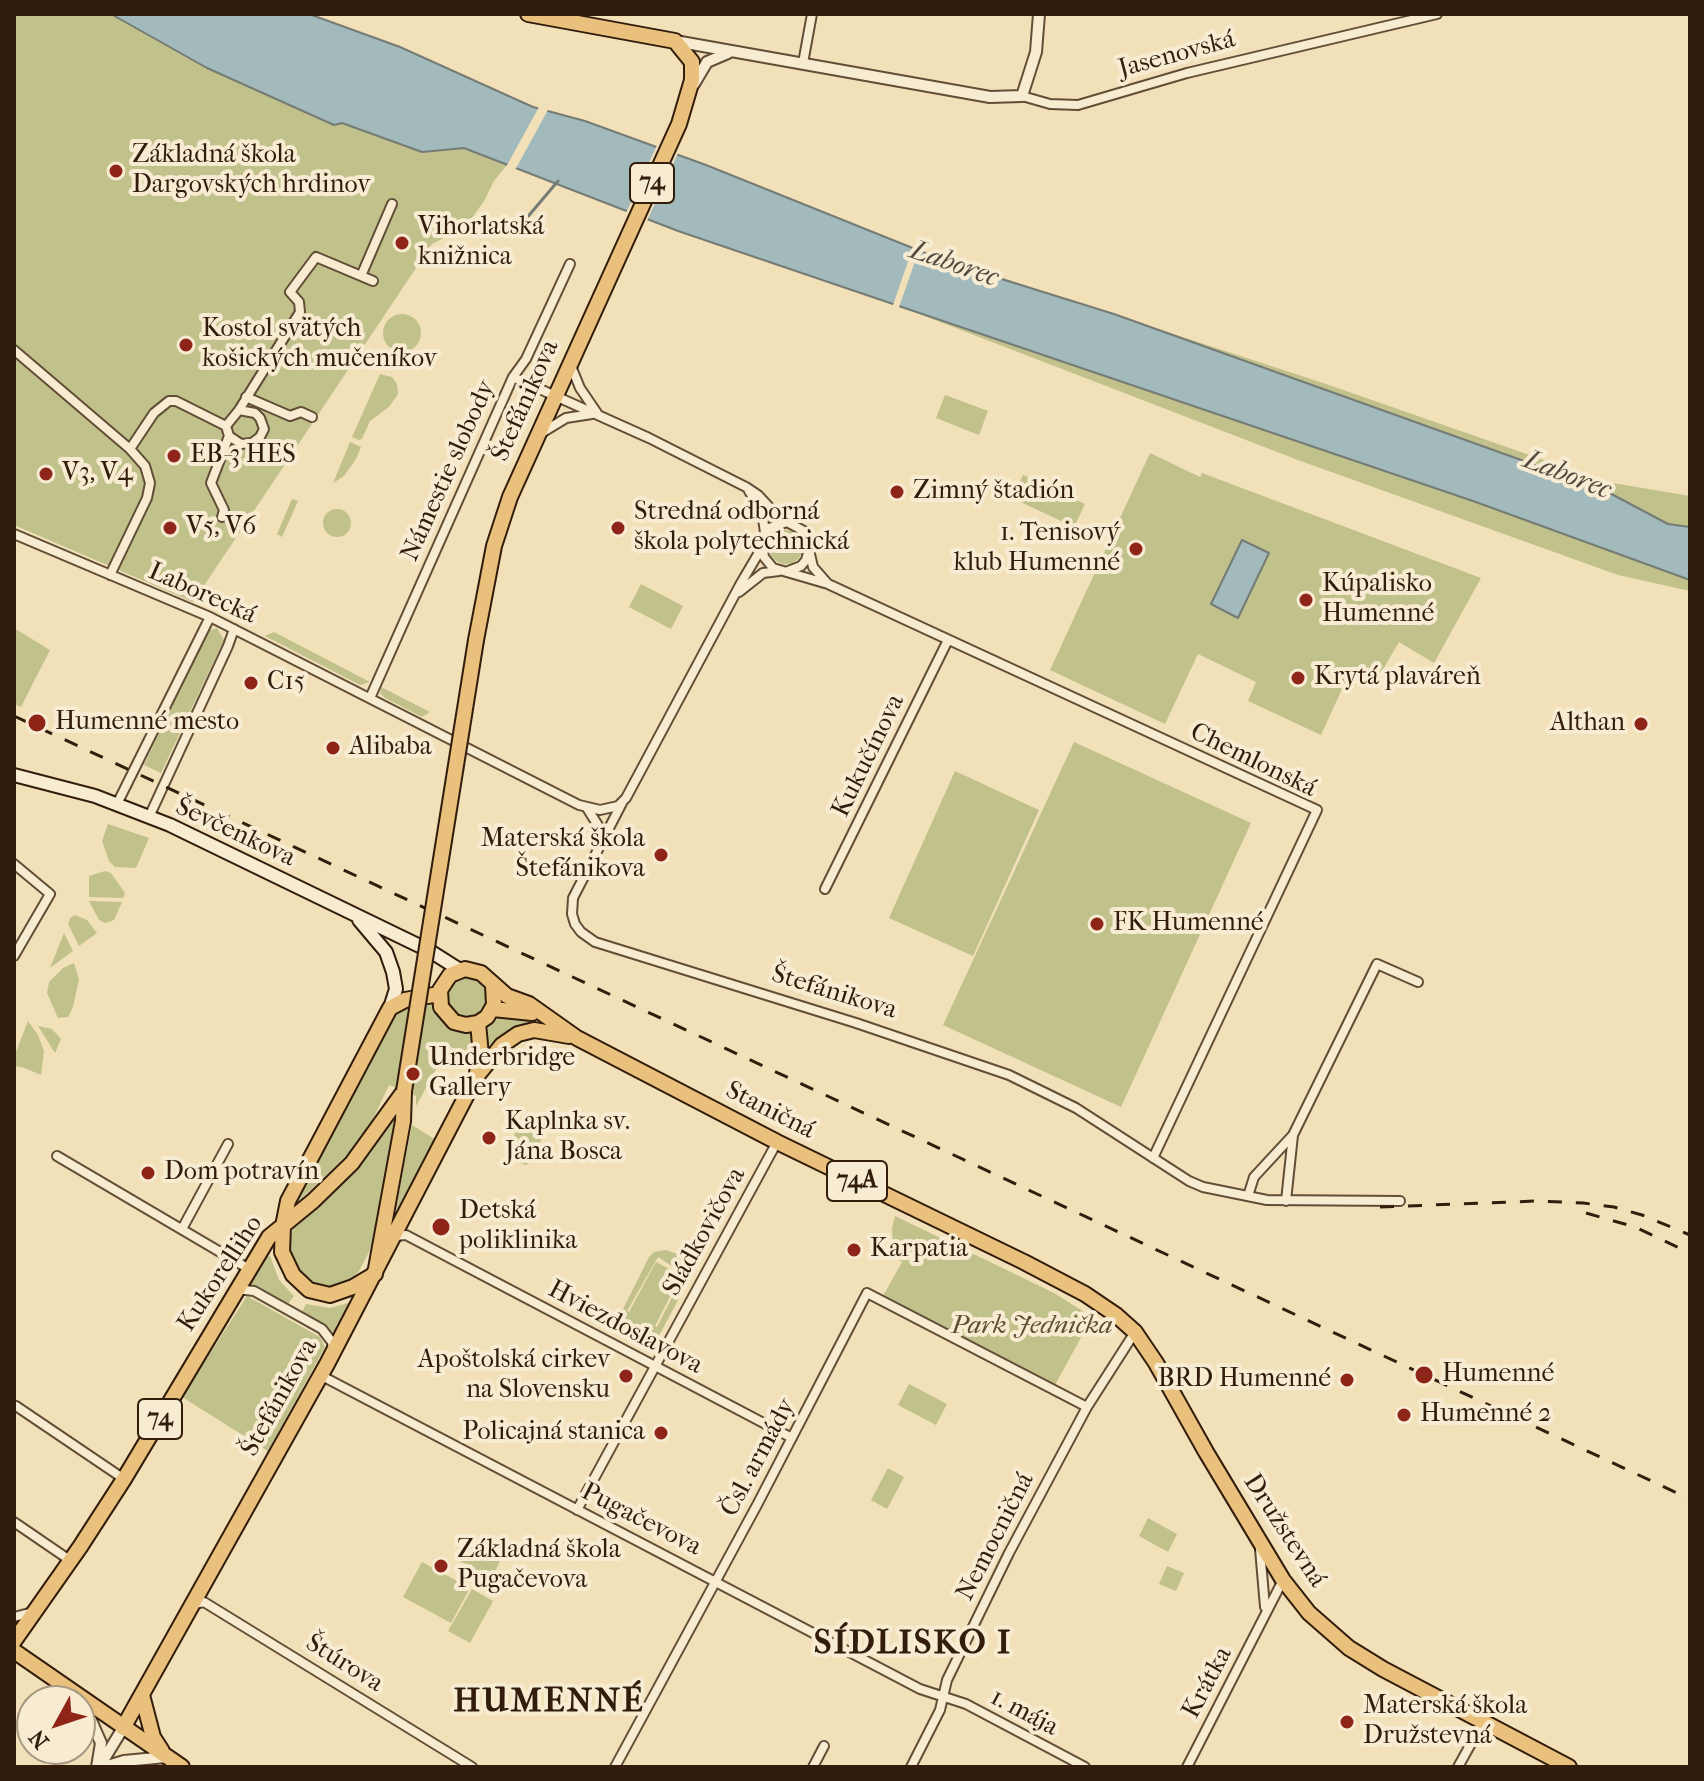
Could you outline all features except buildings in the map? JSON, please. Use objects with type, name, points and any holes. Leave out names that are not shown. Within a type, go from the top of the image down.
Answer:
[{"type":"main road","points":[[528,14],[675,41]]},
{"type":"main road","name":"74","points":[[675,41],[692,62],[690,95]]},
{"type":"main road","name":"Štefánikova","points":[[404,1091],[476,640],[501,522],[536,436],[690,95]]},
{"type":"main road","name":"Ševčenkova","points":[[14,775],[117,804],[149,817],[430,951],[460,970]]},
{"type":"main road","points":[[357,918],[386,952],[390,962],[396,989],[390,1008]]},
{"type":"main road","points":[[430,951],[441,972],[441,1007],[451,1020],[462,1025],[478,1023],[493,1009],[493,985]]},
{"type":"main road","points":[[390,1008],[441,989],[450,975],[460,970]]},
{"type":"main road","name":"74A","points":[[460,970],[481,973],[507,996],[529,1004],[548,1017]]},
{"type":"main road","name":"Kukorelliho","points":[[14,1641],[124,1479],[269,1237],[283,1226],[288,1201],[390,1008]]},
{"type":"main road","name":"74A","points":[[493,1009],[520,1010],[548,1017]]},
{"type":"main road","name":"Staničná","points":[[548,1017],[577,1038],[777,1142],[1024,1262],[1103,1305]]},
{"type":"main road","name":"74A","points":[[476,1077],[481,1055],[478,1023]]},
{"type":"main road","name":"74A","points":[[476,1077],[502,1045],[518,1034],[546,1031],[577,1038]]},
{"type":"main road","name":"Štefánikova","points":[[142,1695],[333,1352],[476,1077]]},
{"type":"main road","name":"74","points":[[283,1226],[352,1163],[404,1091]]},
{"type":"main road","name":"74","points":[[375,1274],[403,1121],[404,1091]]},
{"type":"main road","points":[[283,1226],[282,1252],[286,1264],[309,1290],[330,1295],[353,1287],[375,1274]]},
{"type":"main road","name":"Družstevná","points":[[1103,1305],[1135,1332],[1169,1383],[1206,1452],[1283,1580],[1309,1613],[1349,1648],[1383,1669],[1569,1767]]},
{"type":"main road","points":[[14,1651],[61,1685]]},
{"type":"main road","points":[[142,1695],[153,1737],[166,1757]]},
{"type":"main road","name":"74","points":[[123,1728],[142,1695]]},
{"type":"main road","points":[[96,1710],[182,1767]]},
{"type":"street","points":[[803,63],[812,14]]},
{"type":"street","points":[[1022,96],[1036,52],[1039,14]]},
{"type":"street","name":"Jasenovská","points":[[675,41],[990,97],[1022,96],[1050,104],[1078,105],[1187,73],[1437,14]]},
{"type":"street","points":[[690,95],[707,62],[734,52]]},
{"type":"street","points":[[361,276],[392,204]]},
{"type":"street","points":[[226,426],[300,312],[299,302],[290,292],[316,257],[373,281]]},
{"type":"street","name":"Námestie slobody","points":[[370,698],[513,377],[526,359],[570,264]]},
{"type":"street","points":[[14,350],[130,449],[145,466],[150,483],[147,498],[110,575]]},
{"type":"street","points":[[570,363],[580,388],[597,414]]},
{"type":"street","points":[[513,377],[597,414],[746,487],[758,495],[783,522]]},
{"type":"street","points":[[246,397],[290,416],[301,412],[312,417]]},
{"type":"street","points":[[130,449],[154,413],[169,401],[176,401],[226,426],[229,436],[211,483],[224,510],[222,517]]},
{"type":"street","points":[[229,436],[241,444],[252,443],[264,429],[255,413],[239,410]]},
{"type":"street","points":[[536,436],[566,418],[597,414]]},
{"type":"street","points":[[746,487],[762,511],[765,534]]},
{"type":"street","points":[[809,553],[801,566],[784,571],[768,563],[761,549],[769,528],[783,522],[798,525],[810,545],[813,567],[828,584]]},
{"type":"street","name":"Laborecká","points":[[14,534],[210,617],[370,698]]},
{"type":"street","name":"Štefánikova","points":[[761,549],[573,898],[575,924],[581,932],[595,942],[856,1023],[1009,1075],[1076,1108],[1203,1187],[1286,1201],[1400,1201]]},
{"type":"street","name":"Štefánikova","points":[[736,595],[763,573],[784,571]]},
{"type":"street","name":"Chemlonská","points":[[784,571],[828,584],[1317,810],[1153,1158]]},
{"type":"street","points":[[117,804],[210,617]]},
{"type":"street","points":[[149,817],[234,629]]},
{"type":"street","name":"Kukučínova","points":[[825,889],[948,640]]},
{"type":"street","points":[[370,698],[586,808],[606,810],[622,803]]},
{"type":"street","points":[[586,808],[599,827],[601,844]]},
{"type":"street","points":[[14,864],[50,894],[14,956]]},
{"type":"street","points":[[1248,1196],[1254,1177],[1293,1135],[1377,964],[1418,982]]},
{"type":"street","points":[[1286,1201],[1293,1135]]},
{"type":"street","name":"Sládkovičova","points":[[577,1510],[777,1142]]},
{"type":"street","points":[[182,1229],[228,1144]]},
{"type":"street","points":[[57,1156],[249,1269]]},
{"type":"street","name":"Hviezdoslavova","points":[[395,1236],[406,1235],[792,1438]]},
{"type":"street","points":[[236,1289],[254,1291],[322,1329],[332,1342],[333,1352]]},
{"type":"street","name":"Čsl. armády","points":[[615,1767],[867,1293],[1087,1407]]},
{"type":"street","name":"Nemocničná","points":[[911,1767],[940,1710],[947,1680],[970,1630],[1087,1407],[1135,1332]]},
{"type":"street","name":"Pugačevova","points":[[320,1375],[920,1689],[944,1697]]},
{"type":"street","points":[[16,1406],[124,1479]]},
{"type":"street","points":[[14,1522],[71,1561]]},
{"type":"street","name":"Krátka","points":[[1259,1540],[1266,1599],[1264,1618]]},
{"type":"street","name":"Krátka","points":[[1187,1767],[1283,1580]]},
{"type":"street","name":"Štúrova","points":[[193,1604],[204,1602],[472,1767]]},
{"type":"street","points":[[14,1617],[33,1612]]},
{"type":"street","name":"1. mája","points":[[944,1697],[966,1704],[1085,1767]]},
{"type":"street","points":[[1458,1767],[1483,1722]]},
{"type":"street","points":[[100,1767],[123,1728]]},
{"type":"street","points":[[96,1732],[101,1743],[100,1767]]},
{"type":"street","points":[[813,1767],[824,1746]]},
{"type":"street","points":[[100,1767],[166,1757]]},
{"type":"green space","points":[[14,14],[111,14],[207,68],[334,125],[342,123],[422,152],[464,148],[507,165],[469,222],[432,244],[193,602],[14,525]]},
{"type":"green space","points":[[924,252],[1326,384],[1607,482],[1690,496],[1690,591],[1618,575],[1298,460],[909,310]]},
{"type":"green space","points":[[402,314],[416,319],[421,333],[416,347],[402,352],[388,347],[383,333],[388,319]]},
{"type":"green space","points":[[380,374],[392,377],[398,394],[389,407],[370,421],[359,440],[352,437]]},
{"type":"green space","points":[[945,395],[988,411],[979,435],[936,418]]},
{"type":"green space","points":[[350,442],[361,447],[344,476],[333,483]]},
{"type":"green space","name":"Kúpalisko Humenné","points":[[1150,453],[1200,477],[1202,473],[1481,578],[1434,663],[1399,642],[1372,688],[1348,676],[1321,735],[1248,701],[1256,682],[1198,654],[1165,724],[1050,670]]},
{"type":"green space","points":[[1023,475],[1085,504],[1074,527],[1012,498]]},
{"type":"green space","points":[[292,499],[298,501],[282,537],[277,534]]},
{"type":"green space","points":[[337,509],[347,513],[351,523],[347,533],[337,537],[327,533],[323,523],[327,513]]},
{"type":"green space","points":[[786,530],[798,535],[803,547],[798,559],[786,564],[774,559],[769,547],[774,535]]},
{"type":"green space","points":[[641,584],[683,606],[671,629],[629,607]]},
{"type":"green space","points":[[14,628],[50,650],[21,707],[14,704]]},
{"type":"green space","points":[[217,628],[224,640],[161,773],[144,765],[208,631]]},
{"type":"green space","points":[[274,632],[370,682],[360,685],[265,636]]},
{"type":"green space","points":[[381,687],[430,712],[422,717],[385,698],[380,693]]},
{"type":"green space","name":"FK Humenné","points":[[1074,742],[1251,823],[1121,1107],[943,1025]]},
{"type":"green space","points":[[955,771],[1039,810],[973,956],[889,918]]},
{"type":"green space","points":[[108,824],[149,838],[136,868],[115,867],[109,861],[102,841]]},
{"type":"green space","points":[[105,871],[111,873],[125,893],[123,898],[89,897],[89,876]]},
{"type":"green space","points":[[89,901],[122,902],[114,920],[105,923],[99,920]]},
{"type":"green space","points":[[75,915],[87,920],[97,933],[79,946],[68,924]]},
{"type":"green space","points":[[64,933],[73,951],[50,968]]},
{"type":"green space","points":[[74,963],[79,979],[73,1007],[68,1017],[58,1018],[47,993],[49,982],[63,968]]},
{"type":"green space","points":[[467,975],[482,981],[488,996],[482,1011],[467,1017],[452,1011],[446,996],[452,981]]},
{"type":"green space","points":[[435,1001],[473,1028],[475,1060],[449,1046],[416,1106],[416,1096],[389,1085],[372,1121],[352,1150],[298,1202],[296,1200],[395,1011],[407,1004]]},
{"type":"green space","points":[[494,1016],[534,1018],[542,1023],[541,1026],[528,1024],[510,1030],[488,1046],[484,1027]]},
{"type":"green space","points":[[28,1021],[44,1051],[41,1075],[14,1066],[14,1057]]},
{"type":"green space","points":[[38,1026],[52,1029],[61,1039],[55,1053]]},
{"type":"green space","points":[[398,1106],[376,1232],[369,1252],[351,1279],[333,1288],[312,1284],[298,1272],[290,1253],[293,1229],[371,1150]]},
{"type":"green space","points":[[529,1114],[546,1122],[547,1128],[530,1163],[525,1165],[508,1157],[507,1151],[523,1116]]},
{"type":"green space","points":[[412,1125],[436,1140],[394,1221],[402,1176]]},
{"type":"green space","name":"Park Jednička","points":[[895,1216],[1054,1293],[1089,1315],[1089,1323],[1055,1385],[883,1296],[902,1262],[895,1258],[900,1248],[893,1244]]},
{"type":"green space","points":[[666,1250],[680,1255],[688,1266],[692,1259],[698,1262],[651,1351],[646,1348],[649,1341],[635,1341],[624,1333],[619,1317],[654,1252]],"holes":[[[658,1257],[684,1274],[657,1327],[681,1275],[656,1262],[627,1311]]]},
{"type":"green space","points":[[266,1254],[270,1256],[279,1280],[294,1296],[287,1305],[255,1286],[246,1285]]},
{"type":"green space","points":[[247,1296],[320,1337],[325,1347],[268,1451],[182,1397]]},
{"type":"green space","points":[[352,1302],[334,1337],[328,1329],[301,1314],[306,1304],[330,1308]]},
{"type":"green space","points":[[909,1384],[947,1404],[936,1425],[898,1405]]},
{"type":"green space","points":[[888,1468],[904,1477],[887,1509],[871,1500]]},
{"type":"green space","points":[[1148,1518],[1177,1534],[1168,1552],[1139,1536]]},
{"type":"green space","points":[[466,1541],[501,1559],[492,1578],[456,1559]]},
{"type":"green space","points":[[422,1562],[470,1588],[451,1623],[403,1597]]},
{"type":"green space","points":[[1167,1566],[1184,1573],[1176,1591],[1159,1584]]},
{"type":"green space","points":[[472,1589],[493,1601],[470,1643],[448,1631]]},
{"type":"water","name":"Laborec","points":[[111,14],[309,14],[400,47],[533,107],[585,121],[706,165],[950,263],[1114,314],[1602,489],[1668,524],[1690,527],[1690,580],[1473,501],[678,231],[464,148],[422,152],[342,123],[334,125],[207,68]]},
{"type":"water","points":[[1242,540],[1269,553],[1238,618],[1211,604]]},
{"type":"pier","points":[[540,105],[549,108],[514,172],[505,169]]},
{"type":"pier","points":[[658,143],[679,151],[646,223],[625,215]]},
{"type":"pier","points":[[914,244],[920,247],[898,310],[892,308]]},
{"type":"waterway","points":[[514,233],[558,181]]},
{"type":"railway","points":[[14,716],[1690,1499]]},
{"type":"railway","points":[[1380,1207],[1537,1201],[1583,1203],[1642,1215],[1690,1235]]},
{"type":"railway","points":[[1586,1213],[1635,1227],[1690,1253]]},
{"type":"place","name":"Základná škola Dargovských hrdinov","points":[[116,171]]},
{"type":"place","name":"Vihorlatská knižnica","points":[[402,243]]},
{"type":"place","name":"Kostol svätých košických mučeníkov","points":[[186,345]]},
{"type":"place","name":"EB-3 HES","points":[[174,456]]},
{"type":"place","name":"V3, V4","points":[[46,474]]},
{"type":"place","name":"Zimný štadión","points":[[897,492]]},
{"type":"place","name":"V5, V6","points":[[170,528]]},
{"type":"place","name":"Stredná odborná škola polytechnická","points":[[618,528]]},
{"type":"place","name":"1. Tenisový klub Humenné","points":[[1136,549]]},
{"type":"place","name":"Kúpalisko Humenné","points":[[1306,600]]},
{"type":"place","name":"Krytá plaváreň","points":[[1298,678]]},
{"type":"place","name":"C15","points":[[251,683]]},
{"type":"place","name":"Humenné mesto","points":[[37,723]]},
{"type":"place","name":"Althan","points":[[1641,724]]},
{"type":"place","name":"Alibaba","points":[[333,748]]},
{"type":"place","name":"Materská škola Štefánikova","points":[[661,855]]},
{"type":"place","name":"FK Humenné","points":[[1097,924]]},
{"type":"place","name":"Underbridge Gallery","points":[[413,1074]]},
{"type":"place","name":"Kaplnka sv. Jána Bosca","points":[[489,1138]]},
{"type":"place","name":"Dom potravín","points":[[148,1173]]},
{"type":"place","name":"Detská poliklinika","points":[[441,1227]]},
{"type":"place","name":"Karpatia","points":[[854,1250]]},
{"type":"place","name":"Humenné","points":[[1424,1375]]},
{"type":"place","name":"Apoštolská cirkev na Slovensku","points":[[626,1376]]},
{"type":"place","name":"BRD Humenné","points":[[1347,1380]]},
{"type":"place","name":"Humenné 2","points":[[1404,1415]]},
{"type":"place","name":"Policajná stanica","points":[[661,1433]]},
{"type":"place","name":"Základná škola Pugačevova","points":[[441,1566]]},
{"type":"place","name":"Materská škola Družstevná","points":[[1347,1722]]},
{"type":"district","name":"SÍDLISKO I","points":[[913,1645]]},
{"type":"district","name":"HUMENNÉ","points":[[549,1703]]}]
